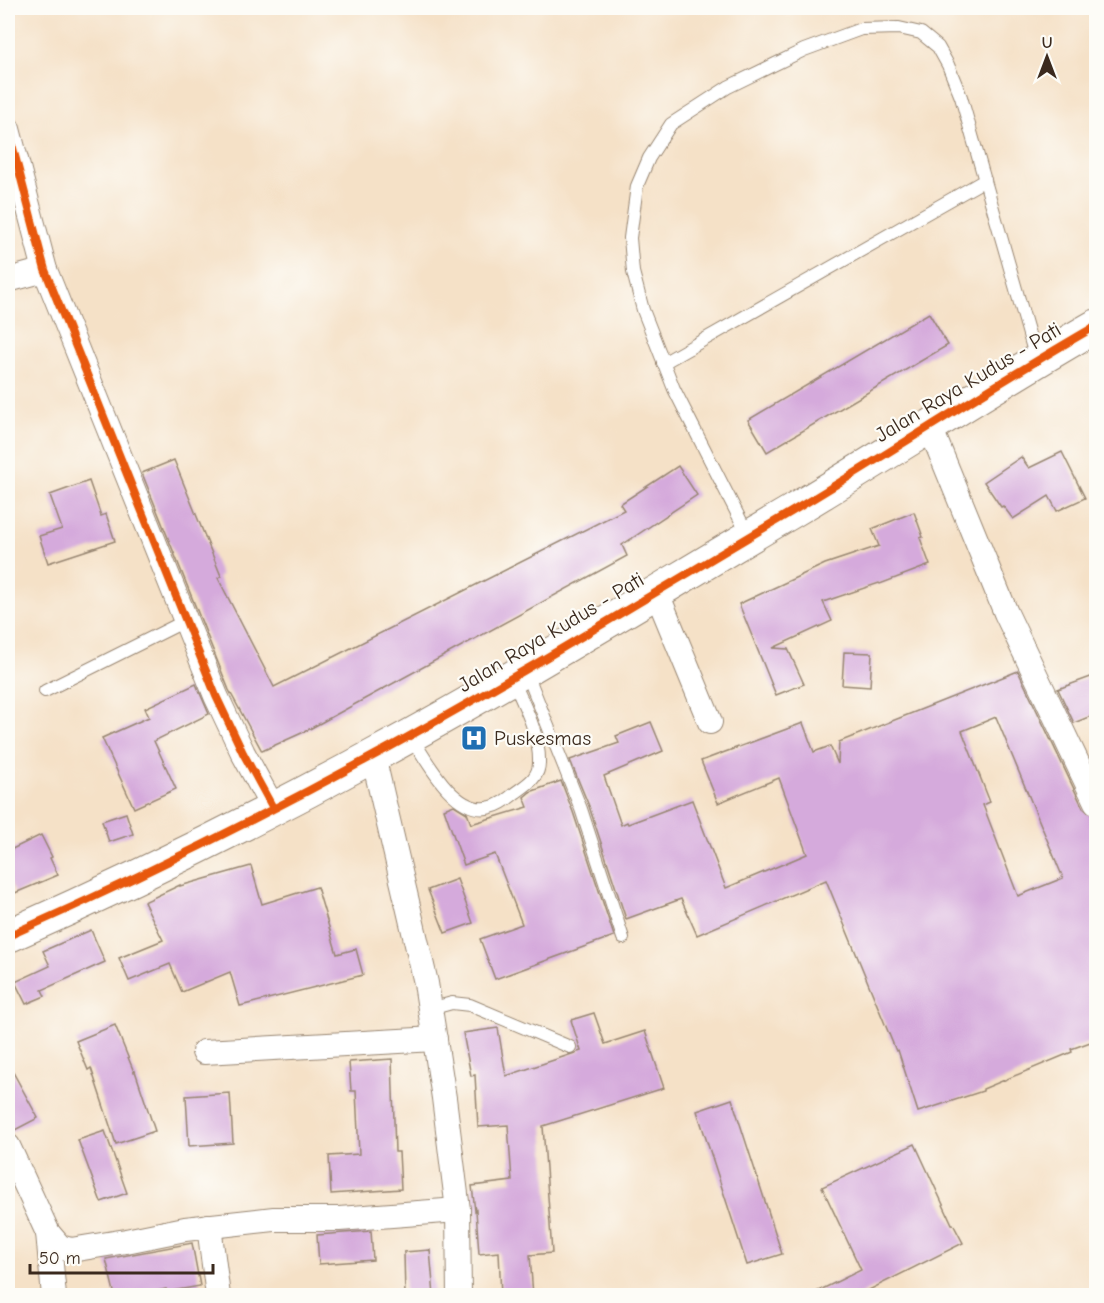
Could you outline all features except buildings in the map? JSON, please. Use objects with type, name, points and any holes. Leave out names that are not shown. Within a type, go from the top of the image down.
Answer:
[{"type":"highway","name":"Jalan Raya Kudus - Pati","points":[[8,936],[86,901],[273,808],[411,735],[656,591],[1096,326]]},
{"type":"street","points":[[8,129],[45,270],[216,696],[273,808]]},
{"type":"street","points":[[8,280],[45,270]]},
{"type":"street","points":[[930,427],[1006,613],[1096,802]]},
{"type":"street","points":[[656,591],[710,722]]},
{"type":"street","points":[[373,756],[423,972],[435,1039],[458,1210],[459,1296]]},
{"type":"street","points":[[204,1052],[435,1039]]},
{"type":"street","points":[[8,1146],[48,1233],[60,1247],[71,1250],[209,1226],[274,1219],[339,1219],[458,1210]]},
{"type":"street","points":[[209,1226],[218,1296]]},
{"type":"street","points":[[48,1233],[54,1296]]},
{"type":"lane","points":[[748,536],[663,363],[643,310],[633,272],[630,238],[637,186],[649,158],[671,124],[728,87],[804,50],[861,29],[899,27],[921,33],[938,47],[961,97],[1037,360]]},
{"type":"lane","points":[[663,363],[985,180]]},
{"type":"lane","points":[[45,691],[187,620]]},
{"type":"lane","points":[[411,735],[441,783],[451,794],[477,808],[489,808],[502,803],[534,778],[538,771],[537,746],[518,673]]},
{"type":"lane","points":[[518,673],[581,809],[623,938]]},
{"type":"lane","points":[[430,1009],[452,1003],[470,1005],[570,1047]]},
{"type":"cycle path","points":[[8,129],[45,270],[216,696],[273,808]]},
{"type":"cycle path","points":[[8,936],[101,894],[238,827],[426,727],[791,512],[1096,326]]},
{"type":"place","name":"Puskesmas","points":[[474,738]]}]
